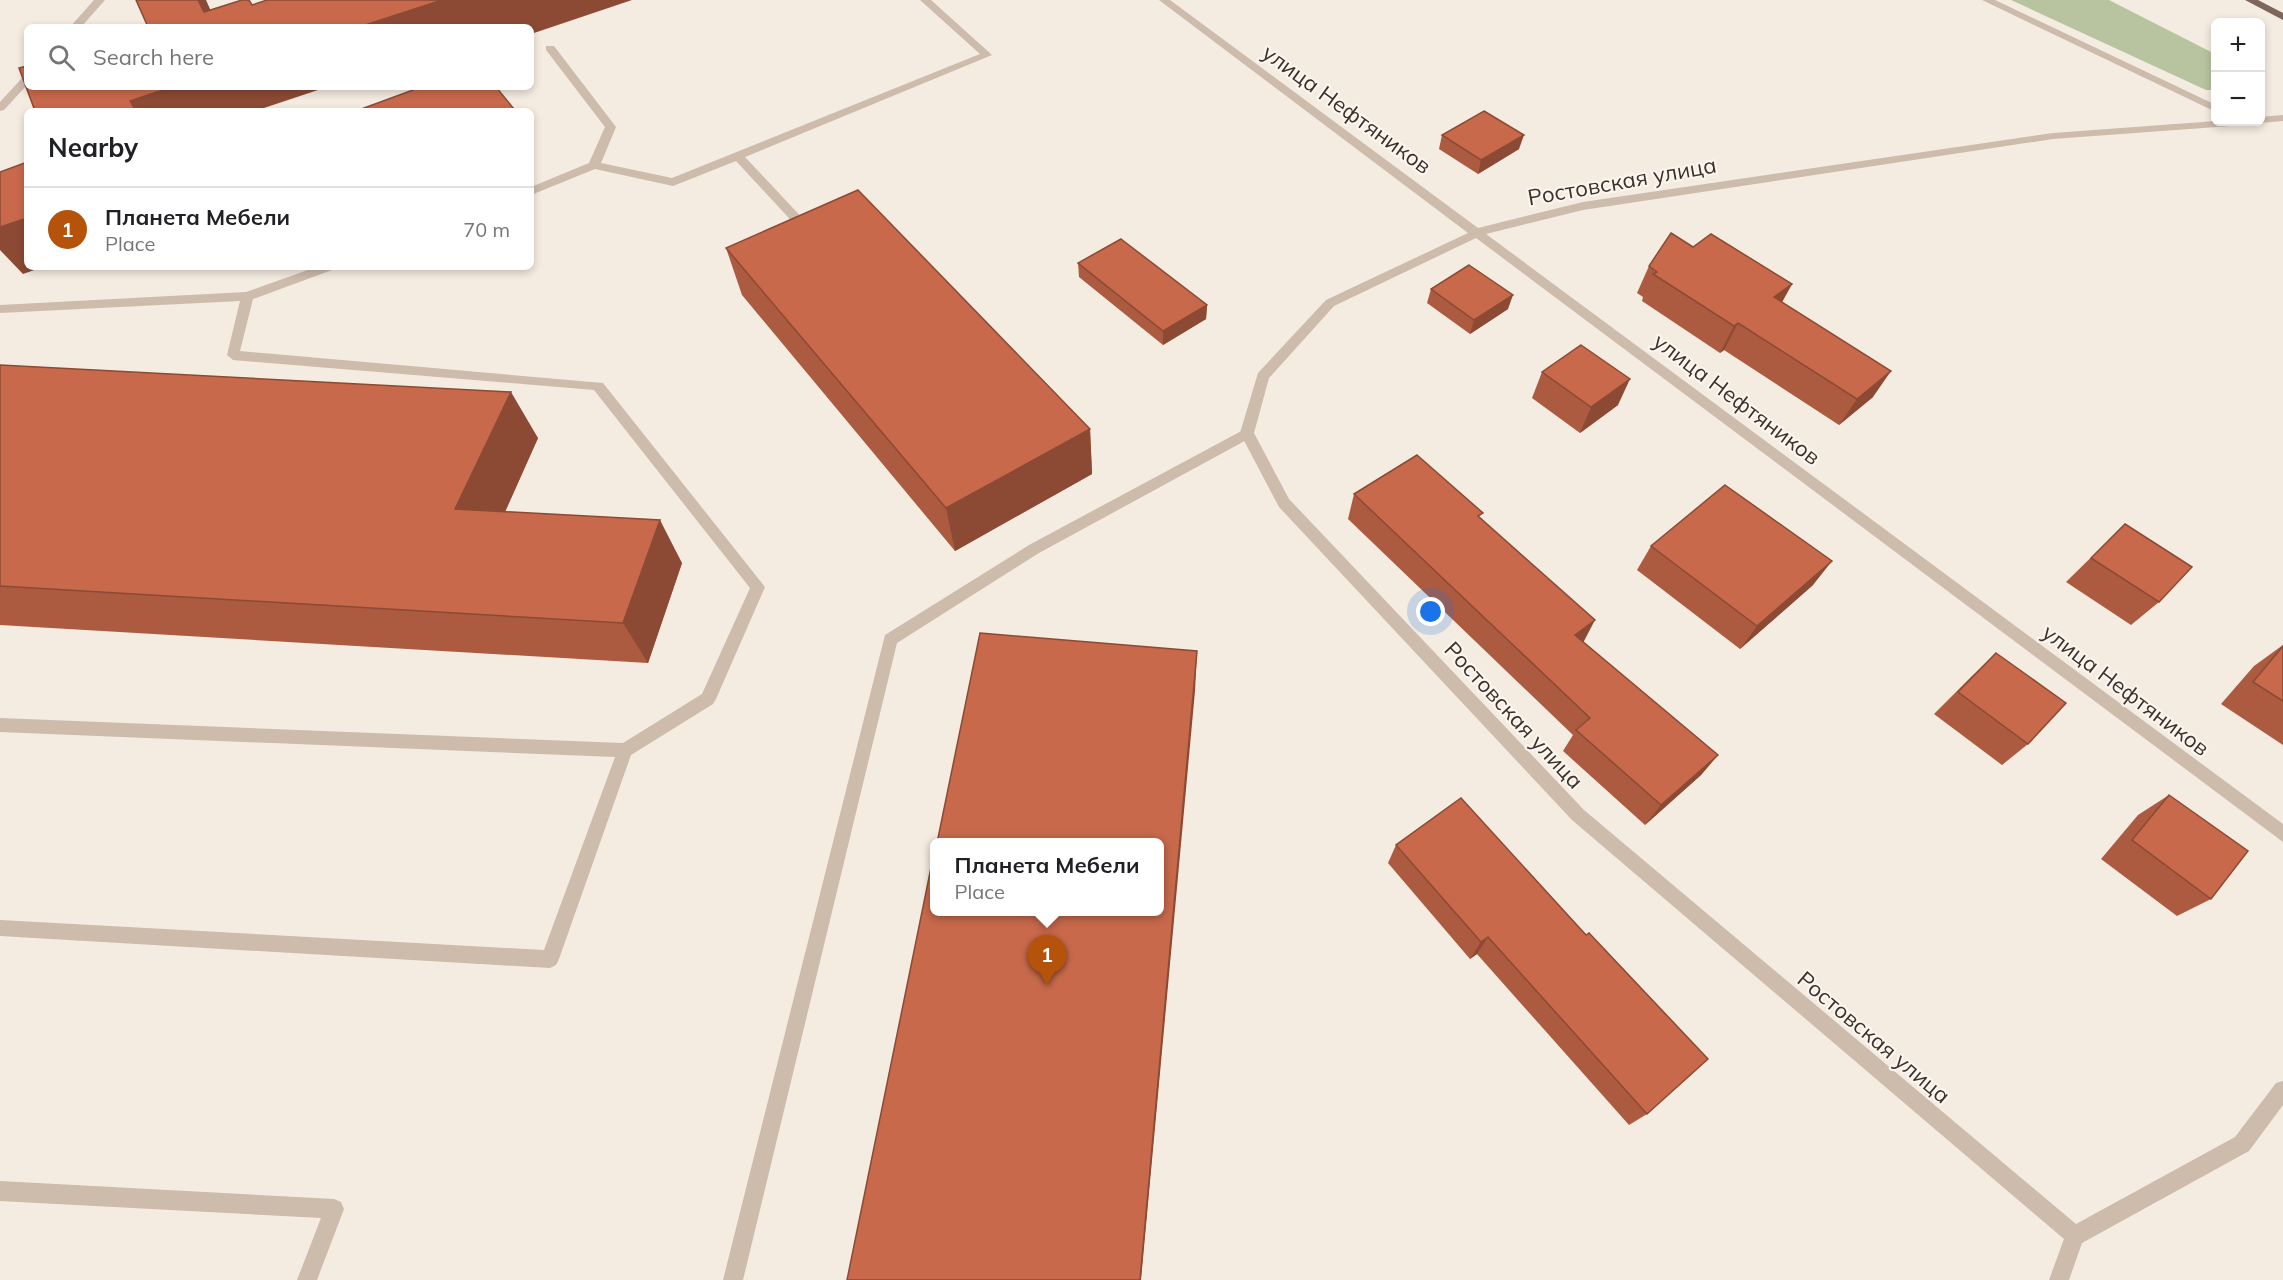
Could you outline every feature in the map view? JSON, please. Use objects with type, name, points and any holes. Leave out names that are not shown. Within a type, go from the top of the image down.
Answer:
[{"type":"main road","points":[[2250,0],[2283,17]]},
{"type":"street","points":[[78,24],[100,0]]},
{"type":"street","points":[[534,190],[594,165],[672,182],[987,55],[925,0]]},
{"type":"street","name":"улица Нефтяников","points":[[1164,0],[1479,232],[2283,834]]},
{"type":"street","points":[[1987,0],[2211,107]]},
{"type":"street","points":[[550,48],[611,127],[594,165]]},
{"type":"street","points":[[0,108],[24,82]]},
{"type":"street","points":[[2265,120],[2283,118]]},
{"type":"street","name":"Ростовская улица","points":[[2075,1236],[1578,815],[1284,503],[1247,433],[1263,376],[1330,303],[1479,232],[1583,206],[2042,138],[2211,125]]},
{"type":"street","points":[[738,156],[803,226]]},
{"type":"street","points":[[0,309],[247,296],[320,270]]},
{"type":"street","points":[[0,725],[625,750],[708,699],[758,586],[598,386],[233,355],[247,296]]},
{"type":"street","points":[[733,1280],[890,639],[1034,549],[1247,433]]},
{"type":"street","points":[[0,928],[550,959],[625,750]]},
{"type":"street","points":[[2059,1280],[2075,1236],[2242,1144],[2283,1090]]},
{"type":"street","points":[[0,1191],[334,1209],[307,1280]]},
{"type":"green space","points":[[2011,0],[2109,0],[2211,52],[2211,90],[2206,90]]},
{"type":"building","points":[[136,0],[198,0],[204,12],[242,0],[249,0],[252,5],[267,0],[442,0],[368,24],[147,24]]},
{"type":"building","points":[[24,67],[24,81],[19,68]]},
{"type":"building","points":[[27,90],[163,90],[130,101],[134,108],[34,108]]},
{"type":"building","points":[[413,90],[498,90],[513,108],[364,108]]},
{"type":"building","points":[[1484,111],[1524,135],[1481,160],[1442,135]]},
{"type":"building","points":[[24,163],[24,219],[0,227],[0,172]]},
{"type":"building","points":[[858,190],[1090,429],[946,508],[726,248]]},
{"type":"building","points":[[1671,233],[1693,247],[1711,234],[1792,284],[1774,297],[1891,371],[1857,399],[1738,323],[1734,326],[1653,274],[1657,272],[1649,266]]},
{"type":"building","points":[[1121,239],[1207,305],[1163,331],[1078,263]]},
{"type":"building","points":[[1469,265],[1513,295],[1474,320],[1431,289]]},
{"type":"building","points":[[1581,345],[1630,379],[1591,407],[1542,372]]},
{"type":"building","points":[[0,365],[511,392],[455,509],[660,520],[623,623],[0,586]]},
{"type":"building","points":[[1417,455],[1483,513],[1478,516],[1595,620],[1575,635],[1718,755],[1661,805],[1576,730],[1590,718],[1354,494]]},
{"type":"building","points":[[1725,485],[1832,561],[1757,626],[1651,546]]},
{"type":"building","points":[[2125,524],[2192,567],[2159,602],[2091,558]]},
{"type":"building","points":[[980,633],[1197,651],[1140,1280],[847,1280],[930,873],[930,916],[1164,916],[1164,838],[938,838]]},
{"type":"building","points":[[2283,646],[2283,701],[2253,682]]},
{"type":"building","points":[[1996,653],[2066,703],[2028,744],[1958,692]]},
{"type":"building","points":[[2169,795],[2248,851],[2211,899],[2132,840]]},
{"type":"building","points":[[1461,798],[1586,935],[1589,933],[1708,1059],[1647,1114],[1488,937],[1481,942],[1396,845]]},
{"type":"place","name":"Планета Мебели","points":[[1047,985]]}]
